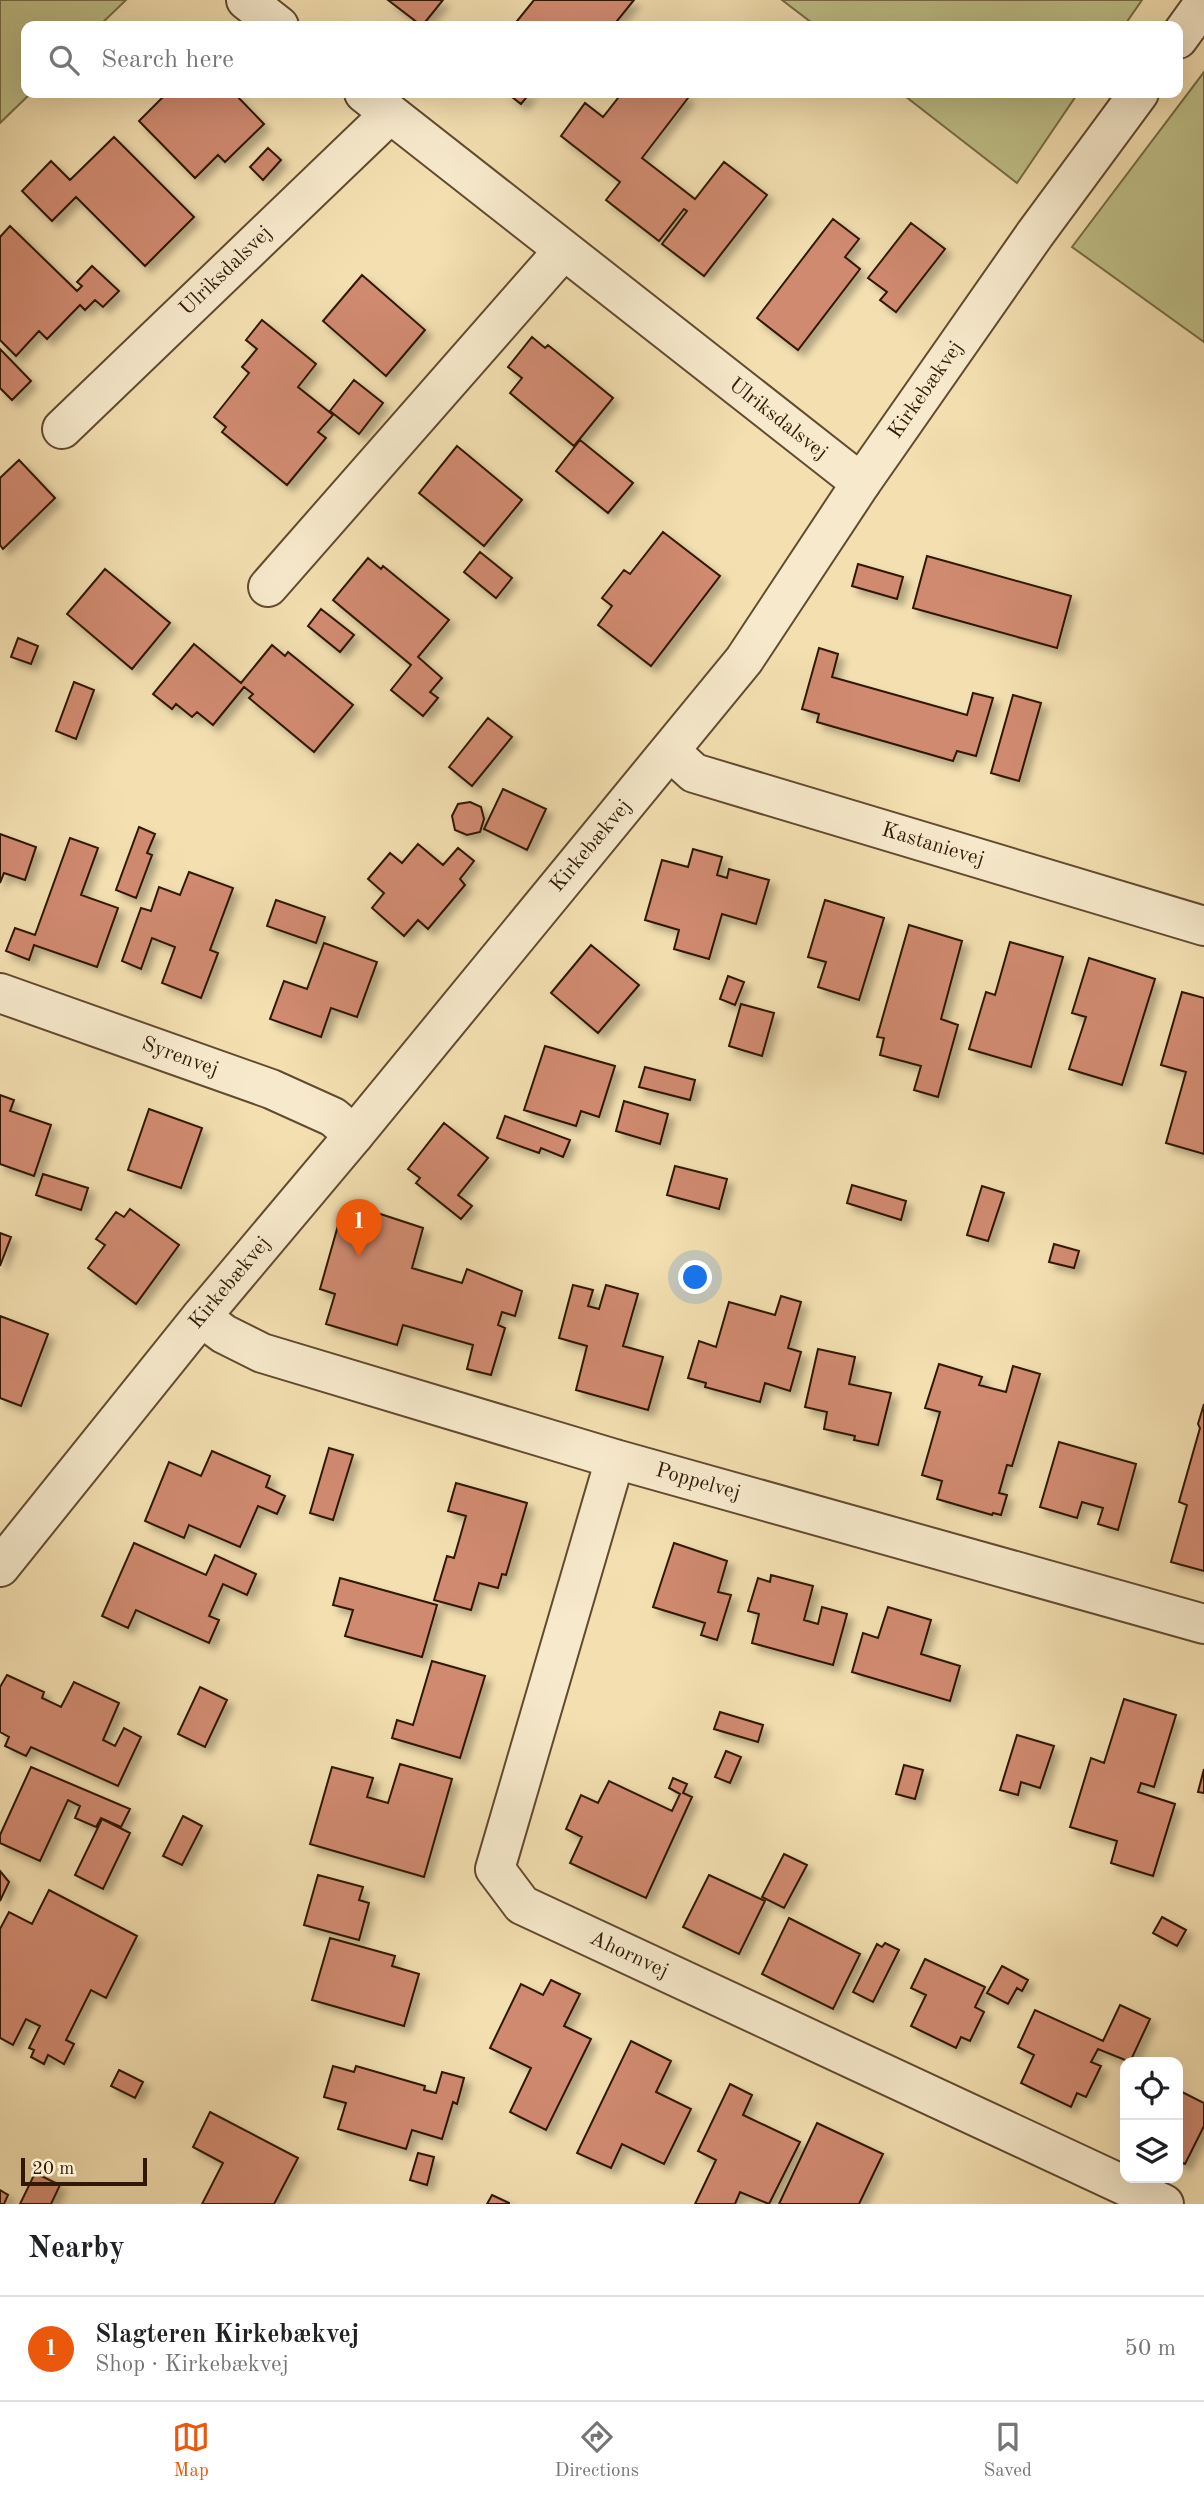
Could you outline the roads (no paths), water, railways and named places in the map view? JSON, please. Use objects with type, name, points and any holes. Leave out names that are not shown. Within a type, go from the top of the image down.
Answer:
[{"type":"street","points":[[246,0],[273,21]]},
{"type":"street","points":[[1183,32],[1204,3]]},
{"type":"street","name":"Kirkebækvej","points":[[0,1567],[201,1317],[744,660],[861,483],[1035,234],[1135,98]]},
{"type":"street","name":"Ulriksdalsvej","points":[[62,429],[377,103],[861,483]]},
{"type":"street","points":[[268,587],[563,251]]},
{"type":"street","name":"Kastanievej","points":[[670,751],[694,773],[1204,926]]},
{"type":"street","name":"Syrenvej","points":[[0,993],[271,1089],[333,1117],[354,1135]]},
{"type":"street","name":"Poppelvej","points":[[201,1317],[225,1334],[262,1353],[615,1459],[1204,1624]]},
{"type":"street","name":"Ahornvej","points":[[615,1459],[495,1869],[522,1905],[1164,2204]]},
{"type":"place","name":"Slagteren Kirkebækvej","points":[[359,1257]]}]
